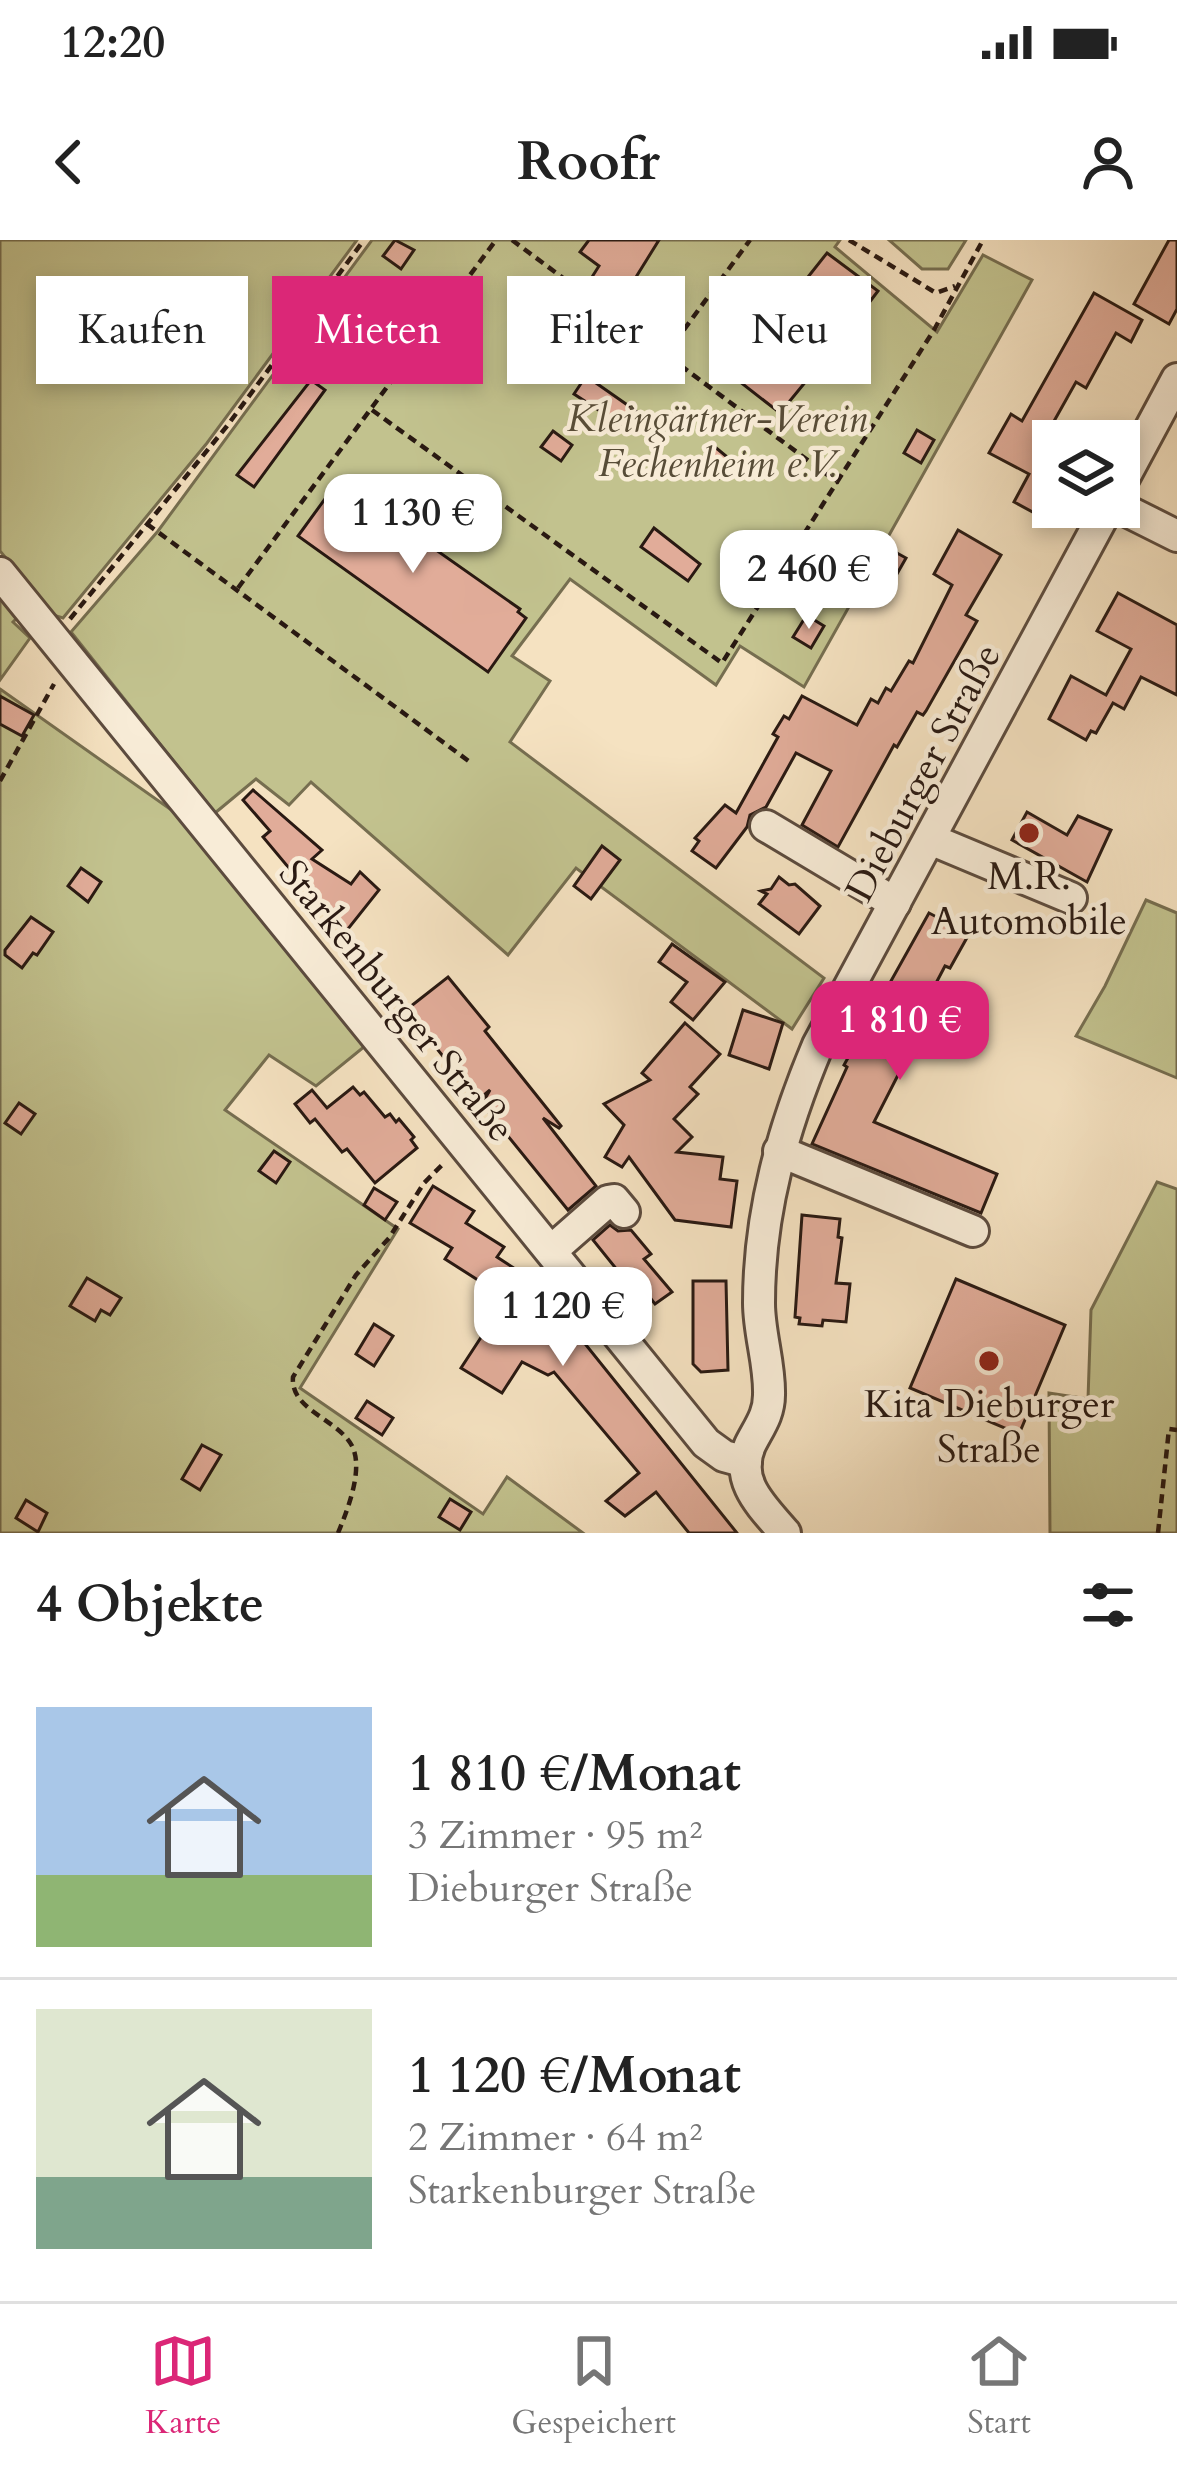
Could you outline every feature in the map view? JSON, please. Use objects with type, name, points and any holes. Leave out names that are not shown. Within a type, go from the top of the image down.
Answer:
[{"type":"street","points":[[1140,448],[1177,379]]},
{"type":"street","points":[[1140,518],[1177,536]]},
{"type":"street","name":"Dieburger Straße","points":[[746,1462],[769,1402],[760,1284],[778,1151],[790,1111],[818,1046],[1097,528]]},
{"type":"street","name":"Starkenburger Straße","points":[[0,573],[706,1443],[724,1456],[746,1462]]},
{"type":"street","points":[[766,826],[895,903]]},
{"type":"street","points":[[930,838],[1071,898]]},
{"type":"street","points":[[778,1151],[973,1231]]},
{"type":"street","points":[[551,1251],[608,1201],[614,1200],[624,1213]]},
{"type":"street","points":[[746,1462],[752,1493],[784,1533]]},
{"type":"path","points":[[0,781],[60,647],[147,524],[227,426],[364,240]]},
{"type":"path","points":[[238,588],[496,240]]},
{"type":"path","points":[[512,240],[560,276]]},
{"type":"path","points":[[685,327],[750,240]]},
{"type":"path","points":[[849,240],[936,293],[955,286]]},
{"type":"path","points":[[372,410],[722,663],[934,330],[983,240]]},
{"type":"path","points":[[685,369],[837,482]]},
{"type":"path","points":[[147,524],[470,762]]},
{"type":"path","points":[[338,1533],[349,1502],[355,1455],[342,1434],[299,1399],[293,1377],[356,1275],[389,1238],[424,1183],[466,1148]]},
{"type":"path","points":[[1158,1533],[1169,1429],[1177,1430]]},
{"type":"green space","points":[[0,240],[357,240],[330,276],[272,276],[272,355],[207,443],[63,618],[53,615],[0,551]]},
{"type":"green space","name":"Kleingärtner-Verein Fechenheim e.V.","points":[[372,240],[840,240],[835,247],[870,276],[709,276],[709,384],[871,384],[871,277],[937,332],[983,255],[1032,280],[804,687],[740,646],[716,685],[570,579],[512,656],[550,681],[510,742],[824,978],[792,1029],[576,868],[508,955],[311,782],[289,805],[256,779],[215,813],[71,632],[158,531],[272,376],[272,384],[483,384],[483,276],[346,276]]},
{"type":"green space","points":[[889,240],[966,240],[948,269],[922,269]]},
{"type":"green space","points":[[0,587],[21,614],[13,622],[30,638],[0,680]]},
{"type":"green space","points":[[0,689],[197,828],[370,1042],[316,1086],[269,1055],[225,1110],[398,1229],[300,1388],[483,1514],[507,1477],[583,1533],[0,1533]]},
{"type":"green space","points":[[1146,900],[1177,913],[1177,1078],[1076,1036]]},
{"type":"green space","points":[[1157,1182],[1177,1189],[1177,1533],[1050,1533],[1049,1393],[1088,1399],[1091,1310]]},
{"type":"building","points":[[395,240],[414,250],[401,269],[383,256]]},
{"type":"building","points":[[589,240],[659,240],[637,276],[593,276],[599,266],[580,252]]},
{"type":"building","points":[[1169,240],[1177,240],[1177,309],[1169,324],[1134,304]]},
{"type":"building","points":[[827,253],[858,276],[809,276]]},
{"type":"building","points":[[1094,293],[1142,320],[1131,342],[1116,333],[1086,388],[1076,382],[1055,420],[1032,420],[1032,512],[1014,502],[1029,474],[989,453],[1011,414],[1022,421]]},
{"type":"building","points":[[308,384],[325,390],[254,487],[237,475]]},
{"type":"building","points":[[581,384],[597,384],[636,411],[626,428],[574,394]]},
{"type":"building","points":[[743,384],[804,384],[780,413]]},
{"type":"building","points":[[917,430],[934,440],[921,463],[904,453]]},
{"type":"building","points":[[553,431],[572,445],[561,461],[541,447]]},
{"type":"building","points":[[715,447],[732,461],[719,478],[702,464]]},
{"type":"building","points":[[338,481],[520,609],[526,618],[488,672],[298,536]]},
{"type":"building","points":[[654,528],[700,564],[688,581],[641,547]]},
{"type":"building","points":[[958,530],[1001,555],[966,615],[977,621],[926,711],[923,715],[917,712],[897,747],[894,745],[838,847],[802,825],[831,771],[796,753],[766,807],[750,815],[747,827],[716,868],[692,851],[699,841],[695,838],[725,805],[736,813],[778,737],[773,734],[784,716],[789,719],[802,696],[857,725],[871,699],[878,703],[886,688],[891,691],[909,661],[913,663],[952,585],[934,574]]},
{"type":"building","points":[[886,547],[906,558],[889,588],[869,576]]},
{"type":"building","points":[[1118,593],[1177,625],[1177,695],[1141,677],[1124,709],[1113,703],[1096,733],[1091,731],[1086,740],[1049,719],[1071,676],[1106,695],[1131,649],[1097,631]]},
{"type":"building","points":[[811,618],[824,626],[811,648],[793,637],[803,621]]},
{"type":"building","points":[[0,696],[34,715],[22,736],[0,724]]},
{"type":"building","points":[[253,790],[322,850],[312,859],[351,884],[360,872],[379,890],[344,934],[263,837],[270,831],[243,800]]},
{"type":"building","points":[[1027,812],[1067,835],[1078,816],[1111,830],[1087,882],[1012,840]]},
{"type":"building","points":[[602,846],[620,860],[591,899],[574,886]]},
{"type":"building","points":[[81,868],[101,882],[88,902],[68,886]]},
{"type":"building","points":[[779,877],[820,906],[799,934],[759,904],[767,894],[761,891],[771,889]]},
{"type":"building","points":[[929,913],[969,934],[950,968],[945,966],[934,987],[927,984],[906,1024],[920,1032],[874,1122],[997,1174],[981,1213],[812,1144],[844,1065]]},
{"type":"building","points":[[31,917],[53,932],[22,968],[5,950]]},
{"type":"building","points":[[672,944],[725,982],[693,1020],[671,1002],[687,982],[659,962]]},
{"type":"building","points":[[448,977],[561,1126],[543,1118],[596,1186],[568,1210],[482,1104],[490,1090],[478,1100],[406,1010]]},
{"type":"building","points":[[743,1010],[783,1023],[769,1069],[729,1055]]},
{"type":"building","points":[[685,1023],[720,1054],[690,1087],[698,1094],[674,1119],[692,1137],[677,1152],[723,1157],[720,1179],[737,1181],[731,1227],[675,1220],[629,1157],[622,1167],[605,1157],[624,1125],[604,1104],[650,1080],[642,1073]]},
{"type":"building","points":[[353,1087],[360,1095],[364,1092],[385,1117],[390,1114],[396,1122],[399,1119],[417,1148],[375,1183],[347,1149],[342,1152],[315,1119],[310,1123],[295,1104],[312,1090],[327,1108]]},
{"type":"building","points":[[19,1103],[35,1114],[21,1134],[5,1123]]},
{"type":"building","points":[[274,1151],[290,1162],[276,1183],[259,1171]]},
{"type":"building","points":[[433,1186],[474,1211],[466,1223],[504,1247],[497,1257],[532,1280],[513,1310],[538,1326],[570,1325],[737,1533],[689,1533],[656,1492],[625,1516],[606,1501],[639,1473],[554,1372],[548,1375],[522,1362],[502,1393],[461,1368],[493,1319],[479,1310],[486,1300],[480,1296],[481,1282],[445,1259],[452,1248],[410,1223]]},
{"type":"building","points":[[374,1188],[397,1202],[385,1220],[364,1205]]},
{"type":"building","points":[[802,1215],[840,1219],[836,1283],[850,1284],[846,1322],[799,1324],[800,1318],[795,1317]]},
{"type":"building","points":[[610,1225],[618,1231],[631,1230],[651,1254],[644,1259],[672,1292],[655,1304],[629,1271],[622,1276],[593,1240]]},
{"type":"building","points":[[87,1278],[121,1298],[110,1315],[101,1310],[95,1321],[70,1306]]},
{"type":"building","points":[[956,1279],[1065,1325],[1019,1434],[910,1388]]},
{"type":"building","points":[[693,1281],[726,1281],[728,1370],[701,1372],[693,1364]]},
{"type":"building","points":[[374,1324],[393,1336],[374,1366],[356,1354]]},
{"type":"building","points":[[367,1401],[393,1418],[382,1435],[356,1418]]},
{"type":"building","points":[[202,1445],[221,1455],[200,1490],[182,1479]]},
{"type":"building","points":[[450,1499],[471,1512],[460,1530],[439,1517]]},
{"type":"building","points":[[26,1500],[47,1513],[38,1532],[16,1518]]},
{"type":"place","name":"M.R. Automobile","points":[[1029,833]]},
{"type":"place","name":"Kita Dieburger Straße","points":[[989,1361]]}]
